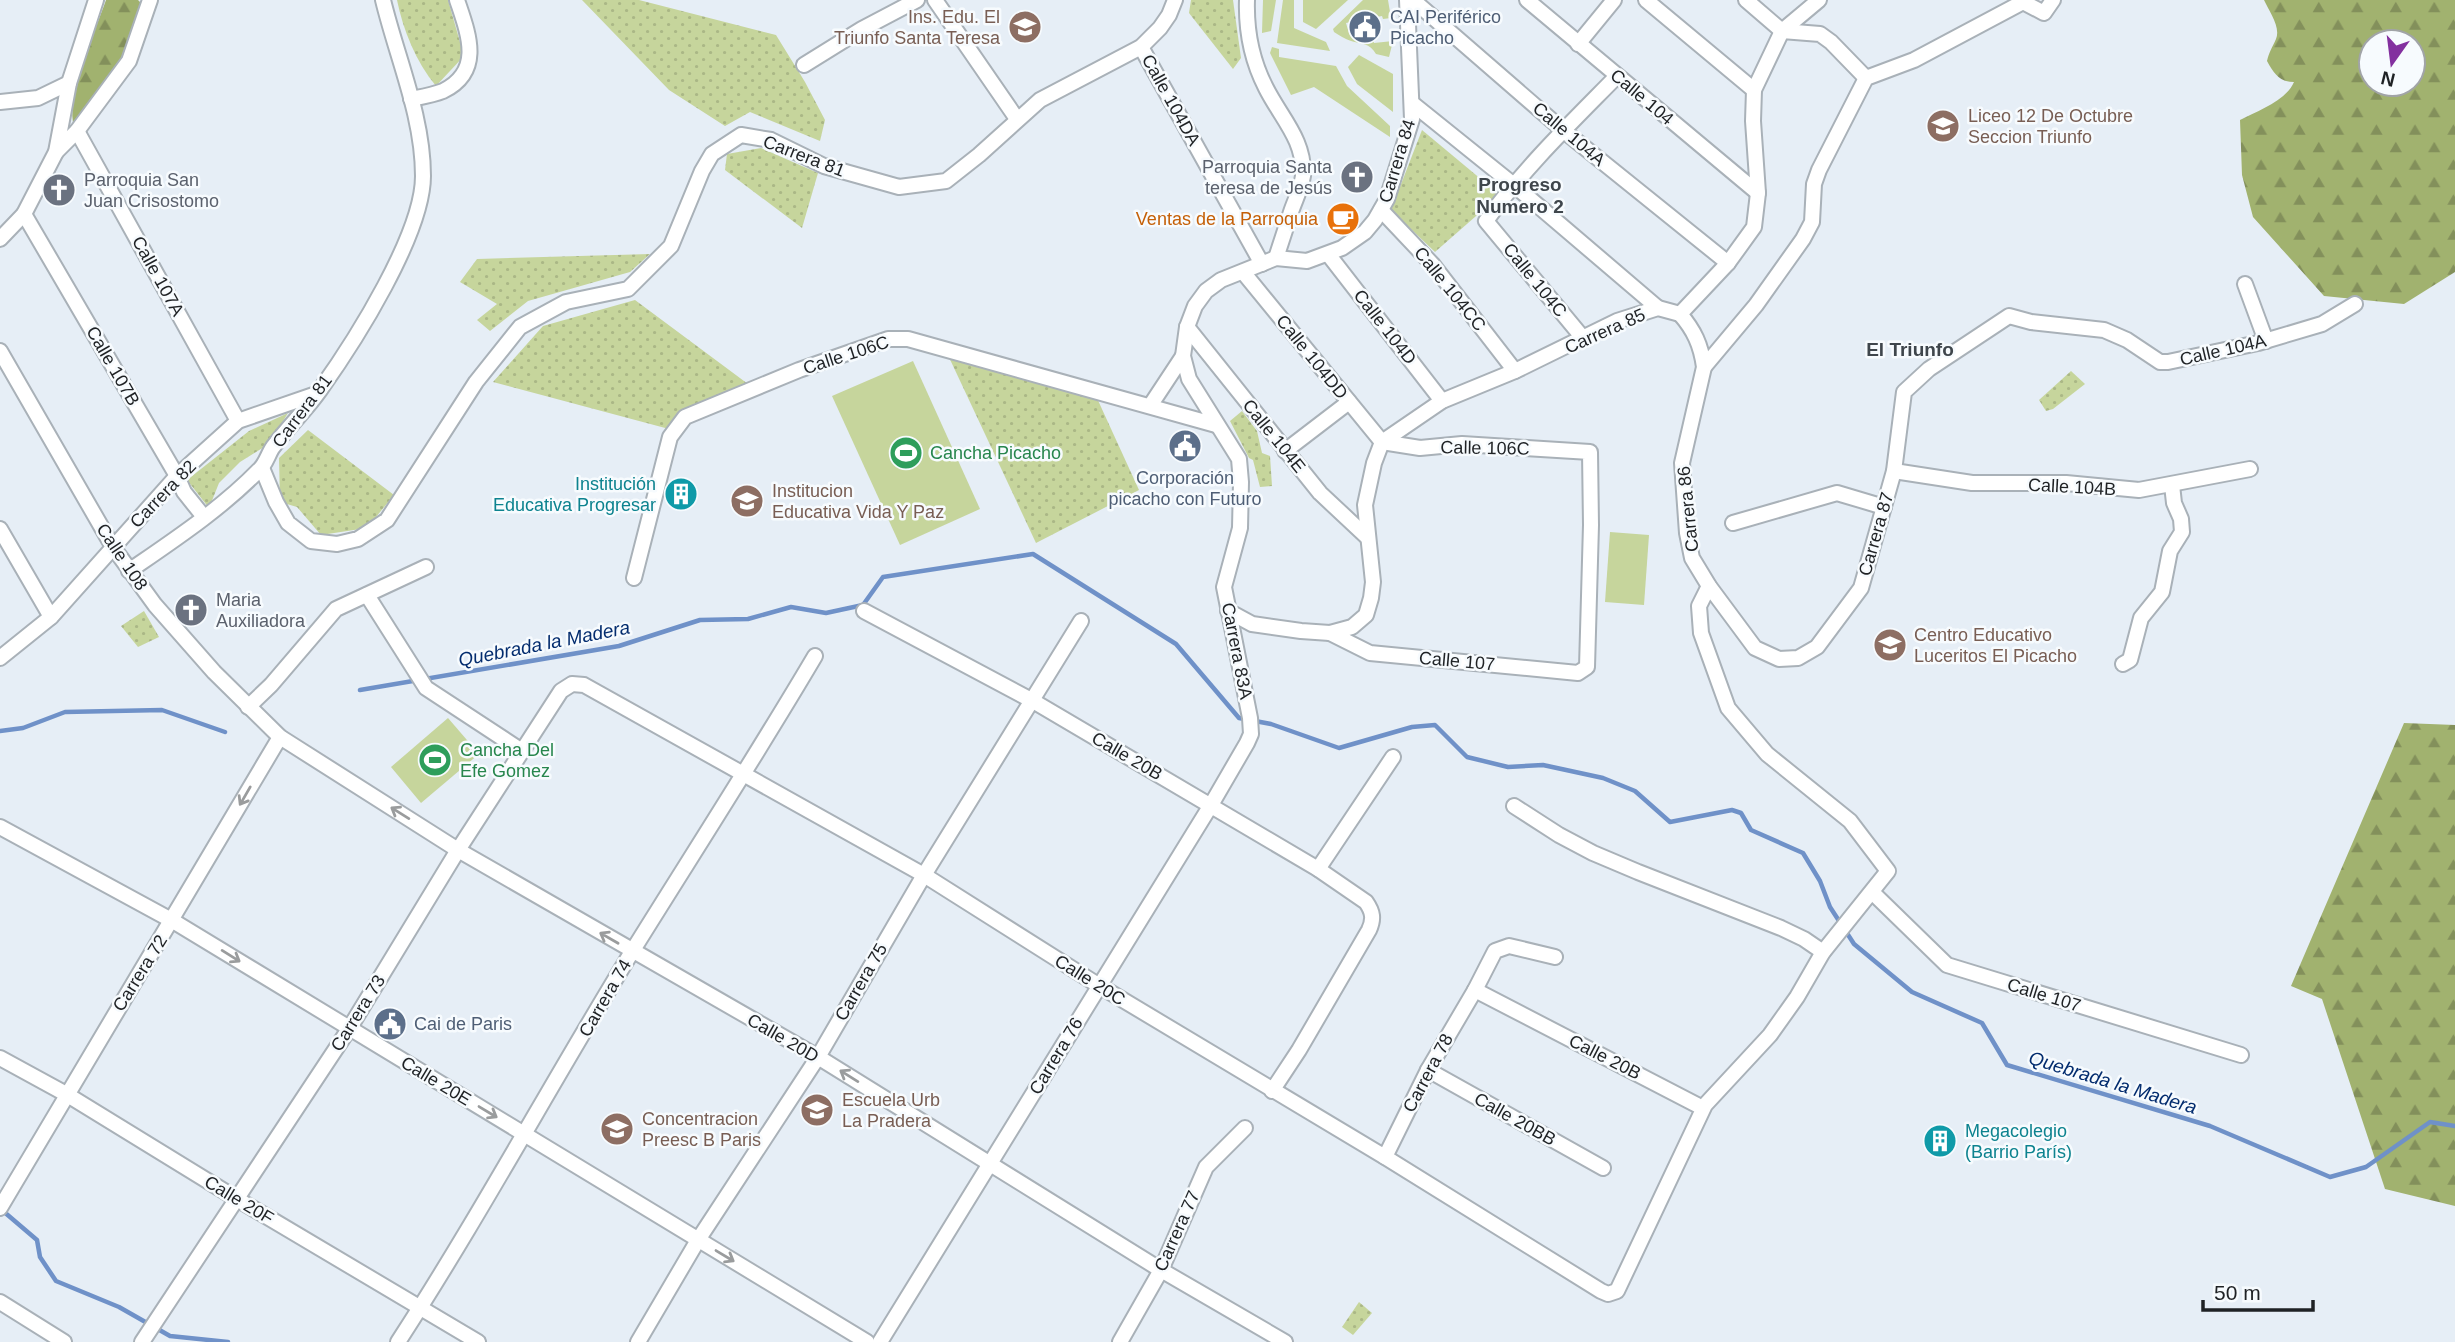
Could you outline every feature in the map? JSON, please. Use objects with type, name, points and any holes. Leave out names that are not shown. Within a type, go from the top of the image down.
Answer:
[{"type":"street","points":[[0,239],[24,214],[55,152],[69,83],[96,0]]},
{"type":"street","points":[[55,152],[77,131],[129,61],[150,0]]},
{"type":"street","name":"Carrera 81","points":[[383,0],[417,117],[422,192],[406,244],[371,310],[317,393],[271,450],[261,468],[275,502],[288,523],[311,541],[337,544],[358,539],[387,520],[476,382],[520,327],[566,302],[628,289],[671,246],[702,171],[712,154],[741,135],[771,141],[824,166],[899,187],[946,181],[1040,100],[1141,47],[1160,28],[1175,0]]},
{"type":"street","points":[[411,99],[442,91],[468,69],[470,40],[457,0]]},
{"type":"street","points":[[804,65],[916,0]]},
{"type":"street","points":[[934,0],[1017,119]]},
{"type":"street","points":[[1247,0],[1246,17],[1252,53],[1266,88],[1295,133],[1303,176],[1269,261]]},
{"type":"street","name":"Carrera 84","points":[[1328,254],[1365,232],[1381,210],[1408,137],[1413,104],[1407,0]]},
{"type":"street","name":"Calle 104A","points":[[1413,0],[1564,131],[1728,263]]},
{"type":"street","name":"Calle 104","points":[[1527,0],[1758,193]]},
{"type":"street","points":[[1578,44],[1614,0]]},
{"type":"street","points":[[1646,0],[1754,90]]},
{"type":"street","points":[[1746,0],[1782,32],[1820,34],[1831,41],[1866,78],[1914,60],[2023,2],[2044,13],[2053,0]]},
{"type":"street","points":[[1680,314],[1728,263],[1754,227],[1758,193],[1753,121],[1754,90],[1782,32],[1819,0]]},
{"type":"street","name":"Calle 104DA","points":[[1141,47],[1269,261]]},
{"type":"street","points":[[1515,186],[1617,76]]},
{"type":"street","name":"Carrera 86","points":[[1704,367],[1756,305],[1803,239],[1812,222],[1814,184],[1819,170],[1866,78]]},
{"type":"street","points":[[0,102],[38,98],[69,83]]},
{"type":"street","points":[[1413,104],[1515,186],[1658,308]]},
{"type":"street","name":"Calle 107A","points":[[77,131],[238,421]]},
{"type":"street","name":"Calle 104C","points":[[1515,186],[1486,221],[1583,338]]},
{"type":"street","name":"Calle 104CC","points":[[1381,210],[1433,265],[1515,371]]},
{"type":"street","name":"Calle 107B","points":[[24,214],[184,492],[204,517]]},
{"type":"street","name":"Carrera 83A","points":[[1251,734],[1224,587],[1240,528],[1239,459],[1189,379],[1183,356],[1187,327],[1195,306],[1206,291],[1221,280],[1269,261],[1307,261],[1328,254]]},
{"type":"street","name":"Calle 104D","points":[[1328,254],[1442,401]]},
{"type":"street","name":"Calle 104DD","points":[[1242,272],[1381,442]]},
{"type":"street","points":[[2245,284],[2266,341]]},
{"type":"street","name":"Calle 104A","points":[[2009,316],[2031,322],[2104,330],[2127,340],[2160,362],[2208,355],[2266,341],[2322,324],[2355,304]]},
{"type":"street","name":"Carrera 85","points":[[1381,442],[1442,401],[1515,371],[1617,321],[1658,308],[1680,314]]},
{"type":"street","name":"Carrera 86","points":[[1680,314],[1695,331],[1704,367],[1682,463],[1687,533],[1692,558],[1709,586]]},
{"type":"street","name":"Carrera 87","points":[[1709,586],[1755,648],[1779,659],[1798,657],[1817,646],[1861,588],[1894,471],[1903,392],[1928,369],[2009,316]]},
{"type":"street","name":"Calle 104E","points":[[1187,327],[1332,505],[1368,538]]},
{"type":"street","name":"Calle 106C","points":[[634,578],[670,437],[685,417],[799,370],[888,339],[908,339],[1216,425]]},
{"type":"street","name":"Calle 108","points":[[0,351],[129,571],[155,605],[248,707],[280,737]]},
{"type":"street","points":[[1150,406],[1183,356]]},
{"type":"street","name":"Carrera 82","points":[[0,658],[51,617],[177,476],[238,421],[317,393]]},
{"type":"street","points":[[1286,451],[1349,402]]},
{"type":"street","points":[[1368,538],[1365,505],[1381,442]]},
{"type":"street","name":"Calle 106C","points":[[1381,442],[1419,448],[1462,444],[1590,452],[1587,667]]},
{"type":"street","name":"Carrera 82","points":[[129,571],[204,517],[261,468]]},
{"type":"street","name":"Calle 104B","points":[[1894,471],[1972,483],[2066,483],[2139,490],[2250,469]]},
{"type":"street","points":[[2123,664],[2130,660],[2141,618],[2165,586],[2170,551],[2182,532],[2172,485]]},
{"type":"street","points":[[1733,523],[1837,493],[1884,507]]},
{"type":"street","points":[[0,529],[51,617]]},
{"type":"street","name":"Calle 107","points":[[1330,633],[1352,627],[1366,615],[1373,582],[1368,538]]},
{"type":"street","points":[[248,707],[271,685],[336,609],[426,567]]},
{"type":"street","points":[[1514,806],[1593,853],[1782,928],[1823,952],[1888,871],[1850,821],[1767,754],[1728,708],[1701,633],[1699,606],[1709,586]]},
{"type":"street","points":[[367,595],[426,688],[522,751]]},
{"type":"street","name":"Calle 20B","points":[[864,611],[1033,701],[1318,869],[1366,902],[1373,920],[1333,994],[1272,1091]]},
{"type":"street","name":"Calle 107","points":[[1228,611],[1252,624],[1330,633],[1370,653],[1578,673],[1587,667]]},
{"type":"street","name":"Carrera 75","points":[[638,1342],[698,1240],[818,1057],[923,875],[1081,621]]},
{"type":"street","name":"Carrera 74","points":[[398,1342],[526,1134],[633,951],[745,774],[815,656]]},
{"type":"street","name":"Carrera 73","points":[[142,1342],[349,1029],[458,850],[561,691],[572,684]]},
{"type":"street","name":"Calle 20C","points":[[572,684],[584,685],[923,875],[1098,985],[1608,1294],[1617,1291],[1706,1105],[1770,1035],[1797,997],[1823,952]]},
{"type":"street","name":"Carrera 76","points":[[880,1342],[1211,805],[1251,734]]},
{"type":"street","name":"Calle 20D","points":[[280,737],[458,850],[818,1057],[1161,1270],[1285,1342]]},
{"type":"street","name":"Carrera 72","points":[[3,1202],[280,737]]},
{"type":"street","points":[[1318,869],[1393,757]]},
{"type":"street","name":"Calle 20E","points":[[0,827],[173,920],[867,1342]]},
{"type":"street","name":"Calle 107","points":[[1871,892],[1947,965],[2241,1055]]},
{"type":"street","name":"Carrera 78","points":[[1385,1157],[1428,1070],[1495,951],[1509,946],[1555,957]]},
{"type":"street","name":"Calle 20B","points":[[1475,990],[1697,1105]]},
{"type":"street","name":"Calle 20F","points":[[0,1058],[66,1094],[478,1342]]},
{"type":"street","name":"Calle 20BB","points":[[1428,1070],[1603,1168]]},
{"type":"street","name":"Carrera 77","points":[[1120,1342],[1161,1270],[1206,1167],[1245,1128]]},
{"type":"street","points":[[0,1301],[64,1342]]},
{"type":"green space","points":[[106,0],[138,0],[141,3],[121,59],[73,123],[72,109],[78,77]]},
{"type":"green space","points":[[397,0],[448,0],[464,56],[436,86],[411,45]]},
{"type":"green space","points":[[582,0],[639,0],[776,35],[825,120],[820,141],[750,112],[725,126],[669,90]]},
{"type":"green space","points":[[1191,0],[1233,0],[1241,58],[1233,69],[1189,13]]},
{"type":"green space","points":[[1263,0],[1276,0],[1271,31],[1262,33]]},
{"type":"green space","points":[[1283,0],[1294,0],[1294,28],[1326,42],[1330,51],[1277,43]]},
{"type":"green space","points":[[1303,0],[1348,0],[1316,29],[1303,22]]},
{"type":"green space","points":[[1363,0],[1388,0],[1391,18],[1383,19],[1382,16],[1346,23],[1349,33],[1372,33],[1374,43],[1393,41],[1389,57],[1376,54],[1368,46],[1334,32],[1333,29]]},
{"type":"green space","points":[[2264,0],[2455,0],[2455,272],[2404,304],[2324,296],[2253,217],[2242,175],[2240,120],[2278,100],[2294,82],[2285,81],[2278,76],[2267,61],[2276,39],[2276,24]]},
{"type":"green space","points":[[1272,47],[1279,49],[1279,57],[1336,66],[1347,86],[1390,126],[1390,137],[1314,87],[1291,95],[1270,53]]},
{"type":"green space","points":[[1359,55],[1393,74],[1393,112],[1357,84],[1348,67]]},
{"type":"green space","points":[[1422,130],[1500,195],[1435,252],[1391,210]]},
{"type":"green space","points":[[761,148],[818,173],[802,228],[725,170],[727,154]]},
{"type":"green space","points":[[650,254],[630,272],[528,301],[490,331],[477,320],[497,304],[460,282],[477,259]]},
{"type":"green space","points":[[635,300],[748,384],[688,407],[669,429],[493,382],[543,326]]},
{"type":"green space","points":[[947,353],[1096,396],[1139,490],[1036,543]]},
{"type":"green space","name":"Cancha Picacho","points":[[913,361],[980,509],[900,545],[832,396]]},
{"type":"green space","points":[[2071,371],[2085,384],[2053,409],[2046,411],[2039,400]]},
{"type":"green space","points":[[1242,411],[1257,431],[1262,453],[1270,456],[1272,486],[1260,487],[1253,460],[1249,458],[1230,421]]},
{"type":"green space","points":[[288,413],[269,444],[240,462],[219,483],[209,508],[187,480],[249,431]]},
{"type":"green space","points":[[308,430],[394,495],[367,528],[321,535],[297,507],[280,502],[279,458]]},
{"type":"green space","points":[[1610,532],[1649,535],[1644,605],[1605,602]]},
{"type":"green space","points":[[144,611],[159,637],[138,647],[121,626]]},
{"type":"green space","name":"Cancha Del Efe Gomez","points":[[448,718],[479,754],[421,803],[391,767]]},
{"type":"green space","points":[[2404,723],[2455,725],[2455,1206],[2385,1189],[2322,999],[2291,986]]},
{"type":"green space","points":[[1359,1302],[1372,1313],[1353,1335],[1342,1327]]},
{"type":"waterway","name":"Quebrada la Madera","points":[[360,690],[619,646],[700,620],[748,619],[791,607],[826,613],[863,605],[883,577],[1033,554],[1176,644],[1239,718],[1271,724],[1339,748],[1412,727],[1435,725],[1467,757],[1508,767],[1543,765],[1603,778],[1635,791],[1670,822],[1732,810],[1741,813],[1751,830],[1803,853],[1820,881],[1830,907],[1854,944],[1912,992],[1982,1023],[2007,1065],[2210,1126],[2330,1177],[2366,1167],[2430,1122],[2455,1126]]},
{"type":"waterway","name":"Quebrada la Madera","points":[[0,731],[23,728],[65,712],[162,710],[225,732]]},
{"type":"waterway","points":[[3,1211],[37,1240],[40,1257],[56,1281],[119,1307],[170,1336],[228,1342]]},
{"type":"place","name":"Ins. Edu. El Triunfo Santa Teresa","points":[[1025,27]]},
{"type":"place","name":"CAI Periférico Picacho","points":[[1365,27]]},
{"type":"place","name":"Liceo 12 De Octubre Seccion Triunfo","points":[[1943,126]]},
{"type":"place","name":"Parroquia Santa teresa de Jesús","points":[[1357,177]]},
{"type":"place","name":"Parroquia San Juan Crisostomo","points":[[59,190]]},
{"type":"place","name":"Ventas de la Parroquia","points":[[1343,219]]},
{"type":"place","name":"Corporación picacho con Futuro","points":[[1185,446]]},
{"type":"place","name":"Cancha Picacho","points":[[906,453]]},
{"type":"place","name":"Institución Educativa Progresar","points":[[681,494]]},
{"type":"place","name":"Institucion Educativa Vida Y Paz","points":[[747,501]]},
{"type":"place","name":"Maria Auxiliadora","points":[[191,610]]},
{"type":"place","name":"Centro Educativo Luceritos El Picacho","points":[[1890,645]]},
{"type":"place","name":"Cancha Del Efe Gomez","points":[[435,760]]},
{"type":"place","name":"Cai de Paris","points":[[390,1024]]},
{"type":"place","name":"Escuela Urb La Pradera","points":[[817,1110]]},
{"type":"place","name":"Concentracion Preesc B Paris","points":[[617,1129]]},
{"type":"place","name":"Megacolegio (Barrio París)","points":[[1940,1141]]},
{"type":"district","name":"Progreso Numero 2","points":[[1520,195]]},
{"type":"district","name":"El Triunfo","points":[[1910,349]]}]
